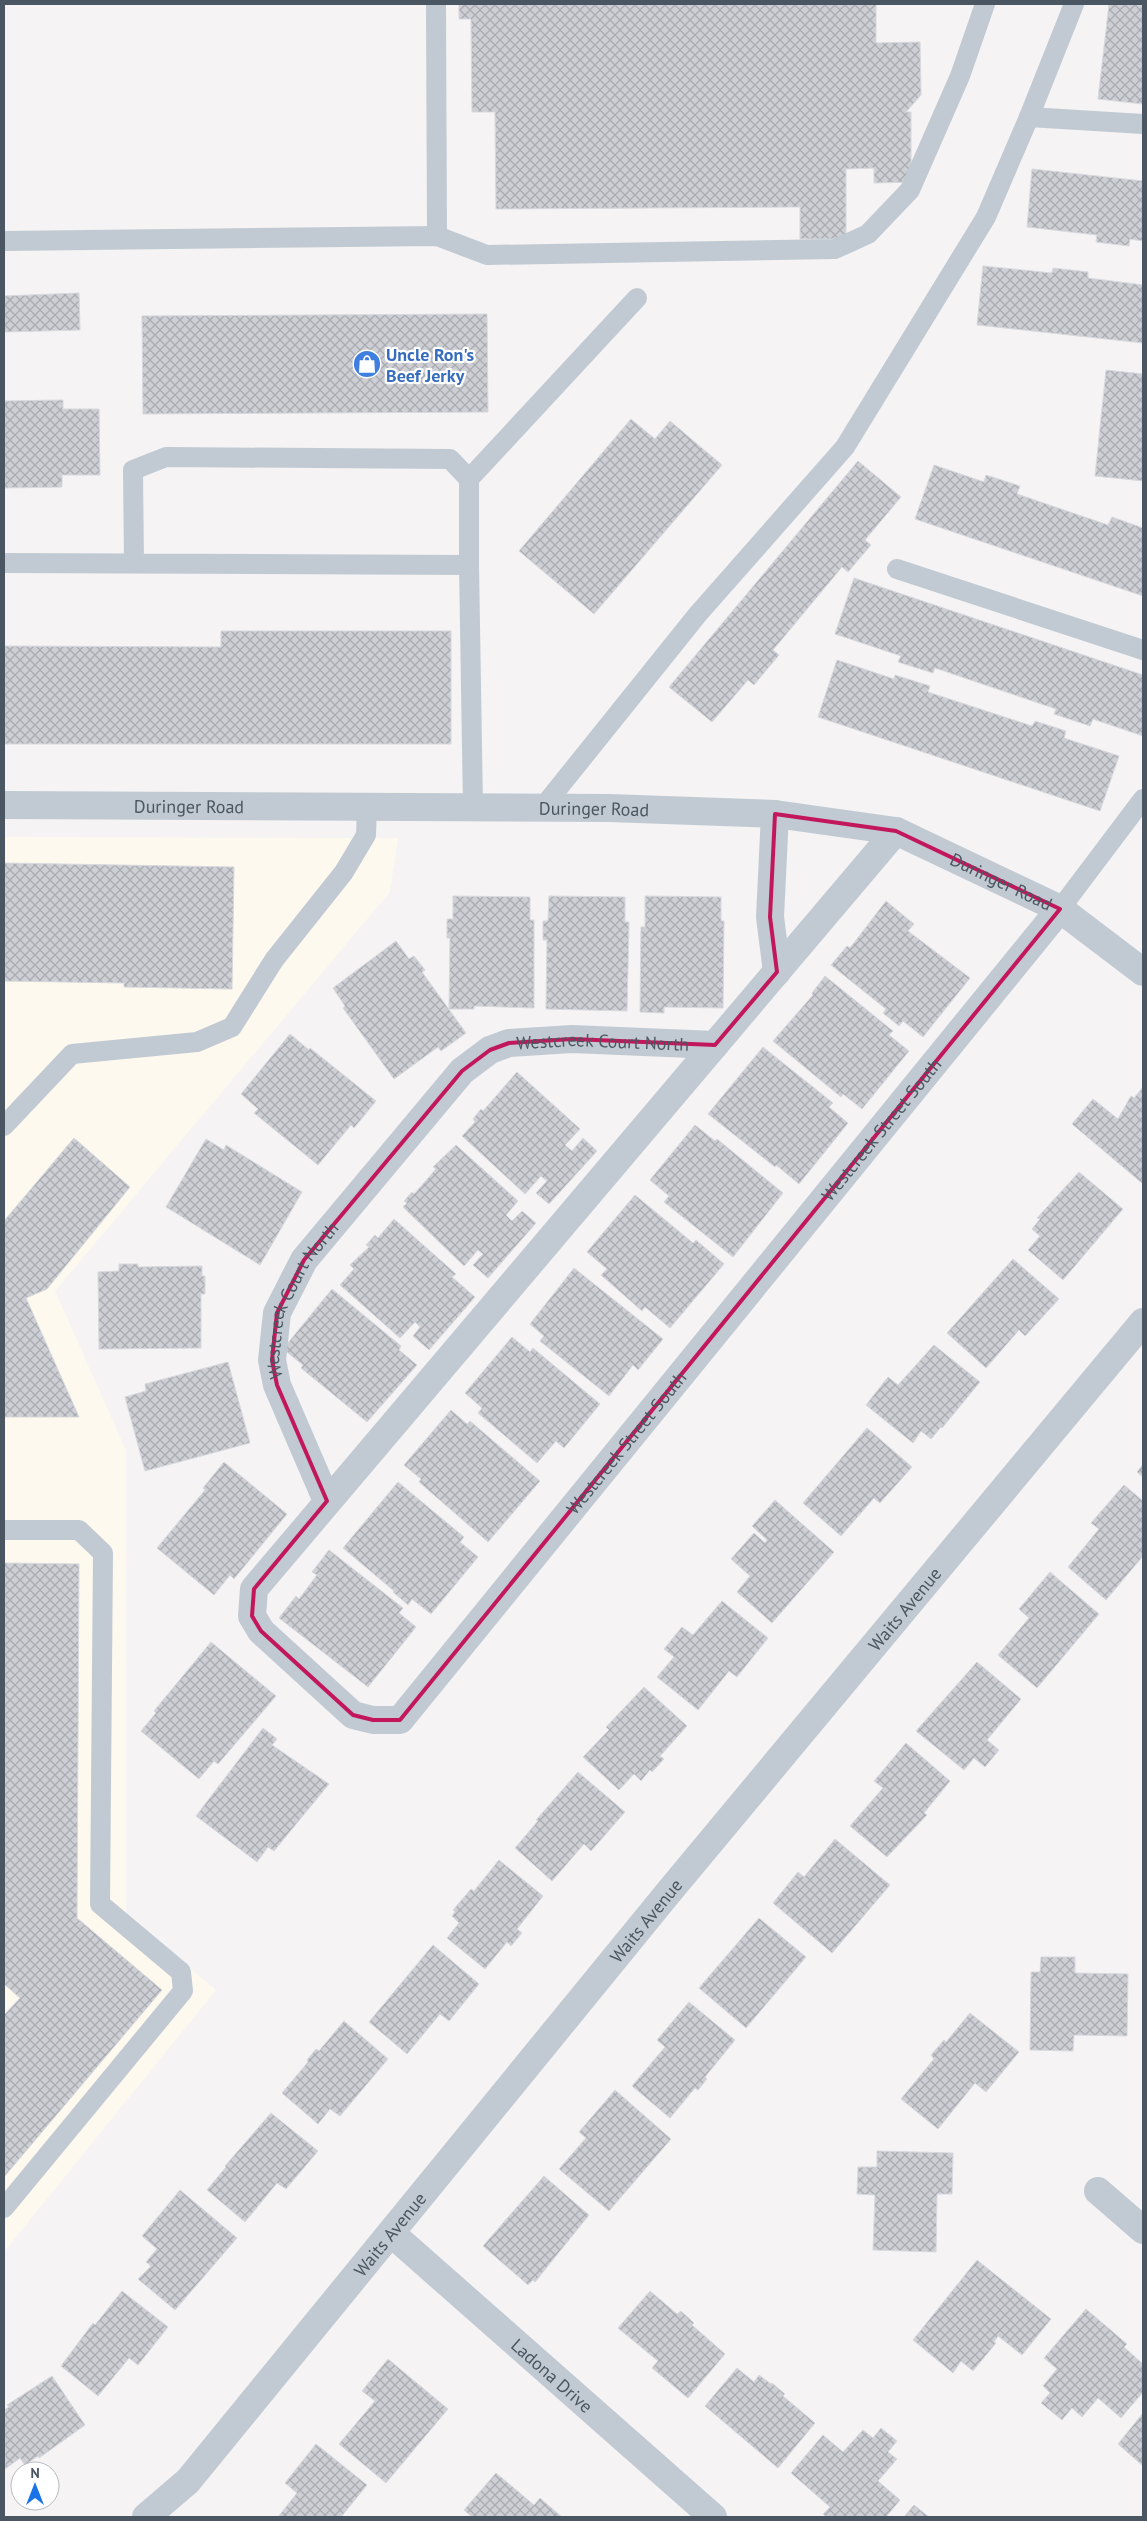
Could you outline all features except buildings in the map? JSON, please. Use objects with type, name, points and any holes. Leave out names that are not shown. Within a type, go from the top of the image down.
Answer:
[{"type":"street","name":"Duringer Road","points":[[4,805],[543,807],[775,814],[896,831],[1060,909],[1143,972]]},
{"type":"street","points":[[775,814],[770,918],[777,972]]},
{"type":"street","name":"Westcreek Court North","points":[[715,1045],[572,1039],[509,1043],[490,1050],[462,1071],[304,1260],[277,1312],[272,1360],[277,1386],[327,1501],[715,1045],[777,972],[896,831]]},
{"type":"street","name":"Westcreek Street South","points":[[327,1501],[254,1589],[252,1616],[261,1632],[353,1714],[373,1720],[400,1720],[1060,909]]},
{"type":"street","name":"Waits Avenue","points":[[146,2517],[188,2481],[668,1892],[1143,1322]]},
{"type":"street","points":[[1098,2191],[1143,2230]]},
{"type":"street","name":"Ladona Drive","points":[[391,2234],[713,2517]]},
{"type":"lane","points":[[436,4],[437,236]]},
{"type":"lane","points":[[4,241],[437,236],[488,255],[836,249],[868,234],[910,190],[960,76],[985,4]]},
{"type":"lane","points":[[543,807],[698,614],[844,447],[986,217],[1029,117],[1074,4]]},
{"type":"lane","points":[[1029,117],[1143,124]]},
{"type":"lane","points":[[473,807],[469,479],[637,298]]},
{"type":"lane","points":[[134,563],[132,470],[166,457],[450,459],[469,479]]},
{"type":"lane","points":[[4,563],[469,565]]},
{"type":"lane","points":[[897,569],[1143,650]]},
{"type":"lane","points":[[1060,909],[1143,799]]},
{"type":"lane","points":[[4,1126],[72,1054],[197,1042],[232,1027],[274,960],[344,872],[366,835],[367,807]]},
{"type":"lane","points":[[4,1530],[79,1530],[103,1554],[100,1904],[181,1972],[182,1991],[4,2208]]},
{"type":"highlighted area","points":[[775,814],[896,831],[1060,909],[400,1720],[373,1720],[353,1715],[261,1631],[252,1616],[254,1589],[327,1501],[277,1385],[272,1360],[277,1313],[304,1260],[462,1071],[490,1050],[509,1043],[572,1039],[715,1045],[777,972],[770,917]]},
{"type":"shaded area","points":[[4,837],[398,838],[390,892],[55,1291],[126,1450],[126,1916],[216,1990],[4,2252]]},
{"type":"place","name":"Uncle Ron's Beef Jerky","points":[[367,364]]}]
